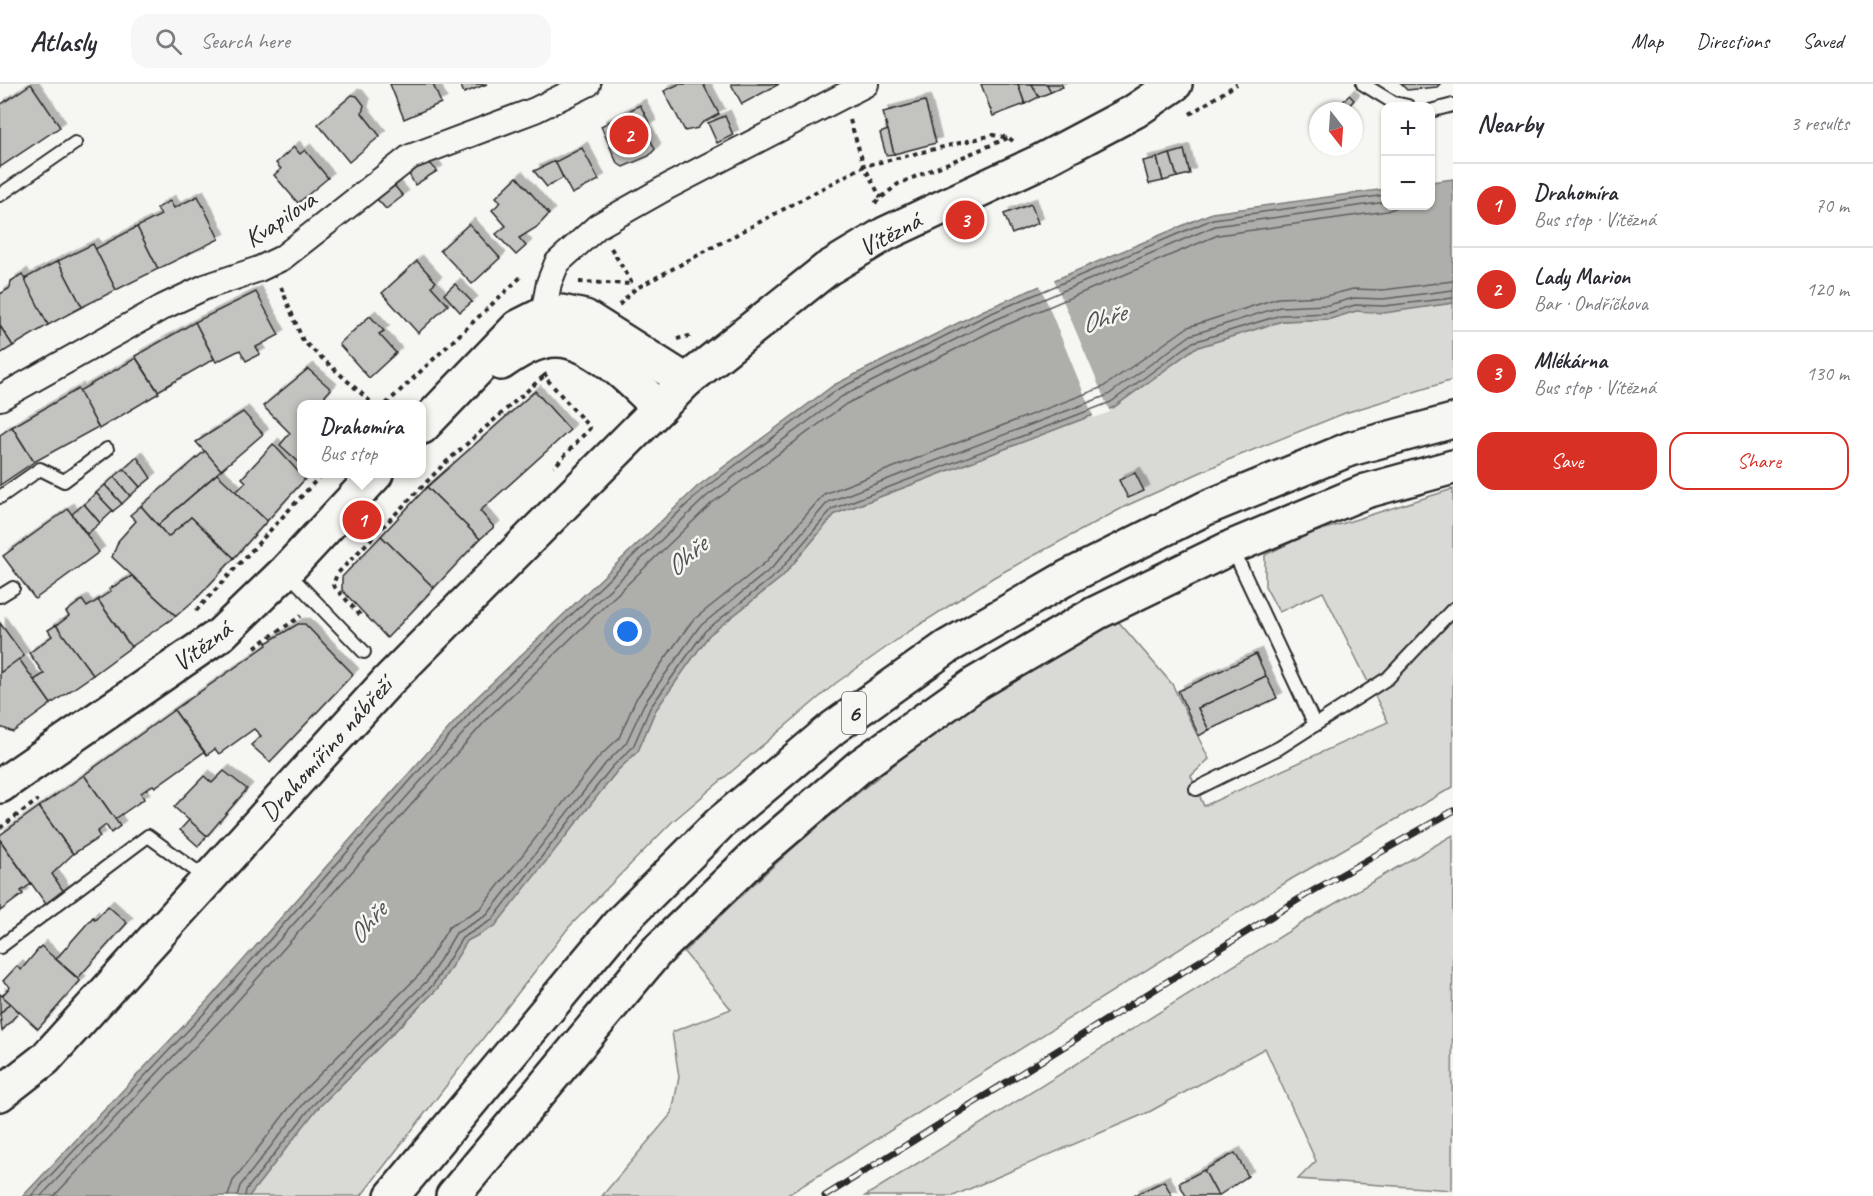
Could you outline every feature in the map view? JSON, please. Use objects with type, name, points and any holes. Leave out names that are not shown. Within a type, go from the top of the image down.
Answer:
[{"type":"main road","name":"Vítězná","points":[[659,408],[686,381],[827,269],[885,234],[1037,163],[1135,111],[1175,84]]},
{"type":"main road","points":[[540,328],[561,312],[585,317],[686,381]]},
{"type":"main road","points":[[426,423],[518,327],[540,328],[558,339],[578,345],[596,355],[625,375],[659,408]]},
{"type":"main road","name":"Drahomířino nábřeží","points":[[0,1094],[45,1059],[387,682],[659,408]]},
{"type":"main road","name":"6","points":[[392,1196],[618,925],[720,823],[833,728],[947,647],[1068,577],[1206,508],[1350,449],[1453,421]]},
{"type":"main road","name":"6","points":[[453,1196],[656,952],[754,857],[860,766],[975,684],[1096,613],[1232,547],[1366,491],[1453,467]]},
{"type":"main road","name":"Vítězná","points":[[0,786],[221,634],[286,571],[372,478]]},
{"type":"street","name":"Kvapilova","points":[[0,398],[163,307],[282,258],[410,157],[535,110],[588,84]]},
{"type":"street","points":[[540,328],[557,263],[598,226],[669,186],[866,84]]},
{"type":"lane","points":[[1363,84],[1392,102]]},
{"type":"lane","points":[[1435,110],[1453,105]]},
{"type":"lane","points":[[0,195],[75,143]]},
{"type":"lane","points":[[0,497],[40,469],[64,481],[107,449]]},
{"type":"lane","points":[[1232,547],[1316,724]]},
{"type":"lane","points":[[286,571],[363,652]]},
{"type":"lane","points":[[0,597],[13,588]]},
{"type":"lane","points":[[1196,789],[1279,748],[1388,678],[1453,609]]},
{"type":"lane","points":[[0,947],[148,836],[208,879]]},
{"type":"path","points":[[843,96],[864,166],[881,198]]},
{"type":"path","points":[[598,226],[635,289]]},
{"type":"path","points":[[391,400],[527,270]]},
{"type":"path","points":[[280,285],[303,341],[368,400]]},
{"type":"path","points":[[676,339],[698,334]]},
{"type":"path","points":[[363,619],[333,585],[337,574],[444,464],[544,376]]},
{"type":"path","points":[[192,615],[318,478]]},
{"type":"path","points":[[245,654],[300,615],[308,624]]},
{"type":"path","points":[[0,828],[47,794]]},
{"type":"shaded area","points":[[1453,303],[1453,380],[1345,413],[1228,460],[1128,505],[994,577],[908,632],[836,683],[672,822],[569,927],[361,1196],[249,1196],[316,1110],[438,988],[467,941],[495,926],[617,771],[638,751],[655,711],[709,635],[782,577],[835,514],[1114,407],[1195,348],[1282,321],[1330,319],[1356,311],[1384,312]]},
{"type":"shaded area","points":[[1453,489],[1453,787],[1293,878],[786,1196],[602,1196],[672,1113],[679,1077],[672,1032],[731,1009],[684,952],[753,884],[863,789],[980,702],[1117,620],[1172,684],[1209,759],[1191,776],[1204,806],[1388,722],[1323,592],[1279,612],[1265,586],[1265,555],[1306,535]]},
{"type":"shaded area","points":[[1453,835],[1452,1190],[1298,1179],[1316,1161],[1265,1048],[1149,1112],[953,1196],[865,1196],[1315,915]]},
{"type":"water","name":"Ohře","points":[[1453,179],[1453,303],[1384,313],[1356,311],[1330,319],[1282,321],[1195,348],[1114,407],[835,514],[782,577],[709,635],[655,711],[638,751],[617,771],[495,926],[467,941],[438,988],[316,1110],[249,1196],[23,1196],[208,1000],[473,701],[698,486],[834,385],[984,310],[1212,213],[1381,190],[1381,210],[1435,210],[1435,181]]},
{"type":"pier","points":[[1053,277],[1110,412],[1094,418],[1039,283]]},
{"type":"building","points":[[31,84],[60,127],[0,167],[0,105]]},
{"type":"building","points":[[390,84],[433,84],[441,103],[404,119]]},
{"type":"building","points":[[460,84],[487,84],[464,93]]},
{"type":"building","points":[[679,84],[703,84],[719,114],[702,123],[698,128],[685,131],[664,91]]},
{"type":"building","points":[[731,84],[779,84],[742,104]]},
{"type":"building","points":[[981,84],[1018,84],[1025,104],[993,116]]},
{"type":"building","points":[[1018,84],[1032,84],[1039,97],[1025,104]]},
{"type":"building","points":[[1032,84],[1047,84],[1051,92],[1039,97]]},
{"type":"building","points":[[1047,84],[1061,84],[1063,87],[1051,92]]},
{"type":"building","points":[[1401,84],[1440,84],[1437,87],[1407,90]]},
{"type":"building","points":[[352,95],[357,96],[364,105],[362,113],[380,136],[349,162],[318,124]]},
{"type":"building","points":[[1349,95],[1354,100],[1352,102],[1343,102]]},
{"type":"building","points":[[925,101],[936,143],[894,154],[883,112]]},
{"type":"building","points":[[640,105],[651,126],[645,129],[655,149],[649,156],[623,167],[617,163],[601,126]]},
{"type":"building","points":[[725,116],[733,135],[717,143],[708,123]]},
{"type":"building","points":[[888,130],[894,154],[886,155],[880,133]]},
{"type":"building","points":[[294,147],[300,154],[305,150],[328,178],[298,203],[274,175],[281,169],[276,163]]},
{"type":"building","points":[[582,148],[599,180],[572,194],[555,162]]},
{"type":"building","points":[[1184,150],[1190,174],[1177,177],[1170,154]]},
{"type":"building","points":[[1170,154],[1177,177],[1163,181],[1157,158]]},
{"type":"building","points":[[1157,158],[1163,181],[1149,184],[1143,161]]},
{"type":"building","points":[[428,161],[437,171],[415,185],[408,172]]},
{"type":"building","points":[[555,161],[563,178],[547,187],[534,171]]},
{"type":"building","points":[[517,177],[549,214],[537,227],[519,238],[526,246],[516,255],[496,234],[506,226],[492,210],[501,202],[496,197]]},
{"type":"building","points":[[393,184],[403,196],[386,209],[376,198]]},
{"type":"building","points":[[198,196],[219,239],[158,269],[137,227],[161,215],[157,208],[170,201],[174,208]]},
{"type":"building","points":[[1031,204],[1038,223],[1012,234],[1004,214]]},
{"type":"building","points":[[469,224],[500,258],[472,284],[440,250]]},
{"type":"building","points":[[137,227],[158,269],[116,290],[95,249]]},
{"type":"building","points":[[93,244],[116,290],[82,307],[58,261]]},
{"type":"building","points":[[58,261],[82,307],[48,325],[24,279]]},
{"type":"building","points":[[417,261],[436,282],[431,286],[448,305],[418,333],[382,293]]},
{"type":"building","points":[[22,274],[48,325],[13,346],[0,326],[0,294],[10,288],[11,281]]},
{"type":"building","points":[[455,284],[472,302],[460,312],[444,294]]},
{"type":"building","points":[[256,292],[279,335],[256,347],[260,354],[246,361],[240,350],[216,362],[195,322]]},
{"type":"building","points":[[370,316],[384,331],[379,334],[396,353],[369,378],[339,344]]},
{"type":"building","points":[[195,322],[214,359],[158,391],[135,356]]},
{"type":"building","points":[[0,326],[13,346],[0,354]]},
{"type":"building","points":[[136,358],[159,393],[99,429],[79,391]]},
{"type":"building","points":[[308,369],[331,389],[321,400],[297,400],[297,460],[280,445],[290,433],[263,406]]},
{"type":"building","points":[[78,389],[98,427],[34,462],[12,427]]},
{"type":"building","points":[[535,391],[570,430],[480,511],[494,527],[480,539],[427,487]]},
{"type":"building","points":[[243,412],[263,434],[221,470],[196,442]]},
{"type":"building","points":[[12,427],[34,462],[0,485],[0,435]]},
{"type":"building","points":[[273,444],[297,470],[297,478],[305,479],[267,521],[236,492],[246,482],[242,478]]},
{"type":"building","points":[[205,451],[221,470],[158,525],[141,506]]},
{"type":"building","points":[[137,457],[151,478],[140,487],[124,469]]},
{"type":"building","points":[[124,469],[140,487],[130,496],[114,477]]},
{"type":"building","points":[[1135,473],[1144,491],[1128,498],[1119,480]]},
{"type":"building","points":[[217,474],[267,521],[234,558],[191,517],[168,537],[158,525]]},
{"type":"building","points":[[114,477],[130,496],[122,504],[105,485]]},
{"type":"building","points":[[105,485],[122,504],[113,511],[96,493]]},
{"type":"building","points":[[427,487],[480,539],[434,588],[381,536]]},
{"type":"building","points":[[96,493],[113,511],[100,523],[84,504]]},
{"type":"building","points":[[84,504],[100,523],[87,534],[72,514]]},
{"type":"building","points":[[141,506],[168,537],[191,517],[234,558],[198,597],[176,616],[112,557],[119,540],[136,521],[130,515]]},
{"type":"building","points":[[68,509],[99,552],[35,599],[3,556]]},
{"type":"building","points":[[381,536],[434,588],[387,638],[342,590],[342,577]]},
{"type":"building","points":[[132,576],[176,616],[131,647],[98,600],[111,591],[109,589]]},
{"type":"building","points":[[82,600],[87,607],[98,600],[131,647],[93,675],[56,626],[69,616],[66,612]]},
{"type":"building","points":[[0,623],[24,656],[0,673]]},
{"type":"building","points":[[298,624],[305,624],[353,674],[270,762],[251,745],[261,736],[254,729],[219,754],[215,749],[207,755],[174,710],[267,645],[266,643]]},
{"type":"building","points":[[56,625],[93,675],[51,704],[34,680],[44,674],[29,653],[52,636],[48,630]]},
{"type":"building","points":[[1256,654],[1266,676],[1198,708],[1209,730],[1199,736],[1178,691]]},
{"type":"building","points":[[19,659],[51,704],[13,732],[0,727],[0,673]]},
{"type":"building","points":[[1266,676],[1277,698],[1209,730],[1198,708]]},
{"type":"building","points":[[174,710],[204,752],[155,787],[153,785],[141,793],[144,799],[115,819],[84,775]]},
{"type":"building","points":[[224,771],[247,789],[207,836],[174,807],[204,776],[212,783]]},
{"type":"building","points":[[84,775],[120,826],[111,833],[106,825],[97,832],[100,837],[73,854],[39,807]]},
{"type":"building","points":[[39,807],[73,854],[52,874],[64,892],[46,904],[0,840],[0,835]]},
{"type":"building","points":[[189,820],[207,836],[198,846],[180,830]]},
{"type":"building","points":[[0,840],[31,884],[21,891],[23,894],[0,911]]},
{"type":"building","points":[[108,906],[127,923],[78,978],[56,959],[93,917],[95,920]]},
{"type":"building","points":[[41,946],[80,981],[38,1029],[2,996],[10,987],[3,981],[17,966],[21,970]]},
{"type":"building","points":[[0,994],[10,1003],[0,1014]]},
{"type":"building","points":[[10,1003],[19,1012],[2,1031],[0,1014]]},
{"type":"building","points":[[1235,1153],[1248,1176],[1218,1196],[1204,1170]]},
{"type":"building","points":[[1204,1170],[1218,1196],[1186,1196],[1179,1183]]},
{"type":"building","points":[[1164,1181],[1172,1196],[1133,1196]]},
{"type":"railway","points":[[825,1196],[1304,896],[1453,811]]},
{"type":"place","name":"Lady Marion","points":[[629,135]]},
{"type":"place","name":"Mlékárna","points":[[965,220]]},
{"type":"place","name":"Drahomíra","points":[[362,520]]}]
